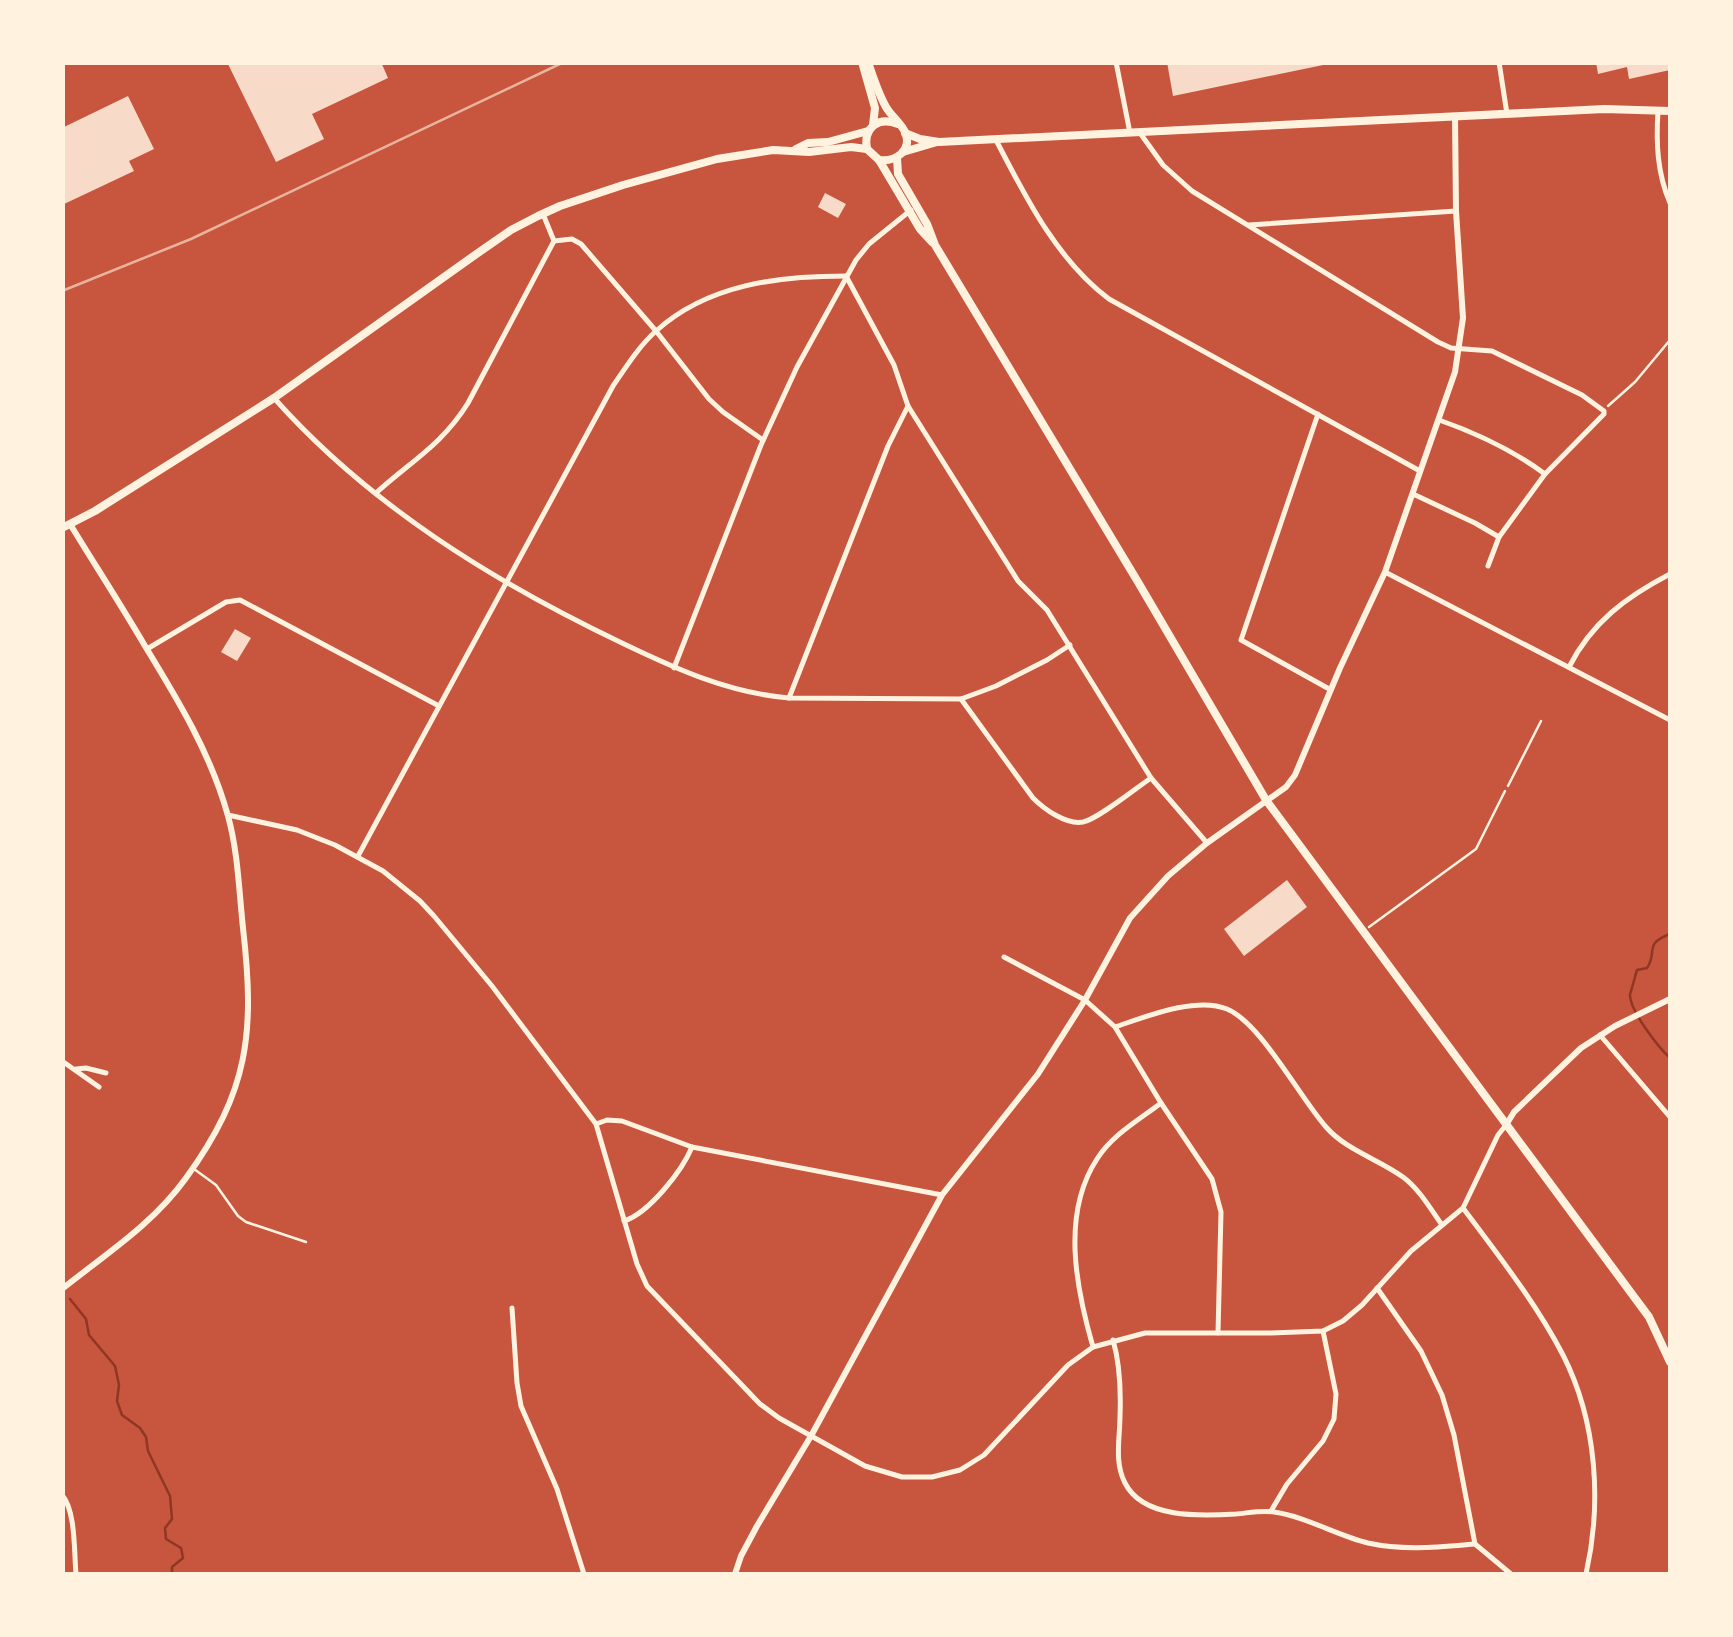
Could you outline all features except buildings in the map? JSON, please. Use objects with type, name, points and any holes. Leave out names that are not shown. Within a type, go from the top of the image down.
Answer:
[{"type":"main road","points":[[865,62],[884,105],[905,133],[939,142],[1604,109],[1670,111]]},
{"type":"main road","points":[[865,62],[875,108],[866,136],[867,149]]},
{"type":"main road","points":[[793,150],[871,128],[885,120],[898,124]]},
{"type":"main road","points":[[905,133],[906,146],[900,155],[898,174],[913,209]]},
{"type":"main road","points":[[879,160],[939,142]]},
{"type":"main road","points":[[66,526],[274,398],[510,230],[543,214],[681,168],[758,152],[867,149],[927,224],[935,245],[1266,800],[1649,1318],[1670,1362]]},
{"type":"street","points":[[1116,62],[1135,133],[1192,192],[1438,342],[1451,348],[1492,350],[1582,395],[1604,411],[1545,474],[1499,537],[1488,566]]},
{"type":"street","points":[[1499,62],[1507,114]]},
{"type":"street","points":[[1658,111],[1658,154],[1670,202]]},
{"type":"street","points":[[735,1574],[741,1556],[942,1195],[1038,1074],[1130,918],[1168,876],[1286,787],[1295,775],[1385,572],[1455,372],[1462,305],[1455,116]]},
{"type":"street","points":[[996,139],[1057,246],[1089,284],[1420,471]]},
{"type":"street","points":[[674,668],[764,440],[798,366],[846,276],[869,244],[913,209]]},
{"type":"street","points":[[1248,226],[1456,211]]},
{"type":"street","points":[[543,214],[554,240]]},
{"type":"street","points":[[554,240],[572,239],[581,244],[709,399],[764,440]]},
{"type":"street","points":[[376,493],[453,425],[554,240]]},
{"type":"street","points":[[358,856],[612,387],[656,331],[681,313],[732,289],[781,278],[846,276]]},
{"type":"street","points":[[846,276],[894,365],[908,406],[1018,581],[1047,610],[1151,778],[1207,844]]},
{"type":"street","points":[[274,398],[318,443],[418,527],[573,620],[674,668],[742,691],[789,698],[961,699],[996,686],[1070,645]]},
{"type":"street","points":[[789,698],[888,446],[908,406]]},
{"type":"street","points":[[1318,414],[1241,640],[1331,690]]},
{"type":"street","points":[[1439,420],[1545,474]]},
{"type":"street","points":[[1412,494],[1499,537]]},
{"type":"street","points":[[62,1289],[134,1234],[170,1198],[214,1136],[244,1060],[249,990],[234,844],[228,815],[199,740],[147,649],[66,526]]},
{"type":"street","points":[[1385,572],[1670,720]]},
{"type":"street","points":[[1569,667],[1592,630],[1609,612],[1670,574]]},
{"type":"street","points":[[147,649],[226,602],[240,600],[440,706]]},
{"type":"street","points":[[961,699],[1032,798],[1072,822],[1087,821],[1151,778]]},
{"type":"street","points":[[228,815],[316,836],[358,856],[420,901],[454,939],[596,1124],[647,1286],[760,1404],[865,1466],[918,1478],[948,1474],[984,1455],[1068,1365],[1093,1347],[1145,1333],[1323,1331],[1344,1320],[1411,1250],[1462,1208],[1498,1135],[1514,1112],[1563,1062],[1600,1035],[1670,1000]]},
{"type":"street","points":[[1004,957],[1085,1000],[1114,1027],[1212,1179],[1221,1212],[1218,1333]]},
{"type":"street","points":[[1114,1027],[1192,1006],[1225,1008],[1238,1015],[1326,1126],[1352,1148],[1407,1180],[1442,1225]]},
{"type":"street","points":[[1600,1035],[1670,1116]]},
{"type":"street","points":[[62,1062],[99,1087]]},
{"type":"street","points":[[76,1069],[106,1074]]},
{"type":"street","points":[[1093,1347],[1078,1283],[1078,1206],[1098,1156],[1118,1135],[1161,1104]]},
{"type":"street","points":[[596,1124],[622,1121],[692,1147],[942,1195]]},
{"type":"street","points":[[624,1221],[638,1214],[675,1176],[692,1147]]},
{"type":"street","points":[[1462,1208],[1542,1318],[1579,1396],[1594,1474],[1595,1515],[1586,1574]]},
{"type":"street","points":[[1377,1288],[1421,1351],[1442,1395],[1475,1544],[1511,1574]]},
{"type":"street","points":[[512,1308],[521,1406],[557,1489],[584,1574]]},
{"type":"street","points":[[1271,1511],[1287,1484],[1323,1442],[1334,1419],[1336,1394],[1323,1331]]},
{"type":"street","points":[[1113,1340],[1119,1366],[1120,1469],[1133,1496],[1147,1507],[1160,1512],[1220,1515],[1271,1511],[1367,1542],[1413,1548],[1475,1544]]},
{"type":"street","points":[[62,1495],[70,1512],[76,1574]]},
{"type":"lane","points":[[1508,786],[1542,721]]},
{"type":"lane","points":[[193,1168],[216,1185],[246,1222],[306,1242]]},
{"type":"path","points":[[1604,411],[1670,340]]},
{"type":"path","points":[[1363,934],[1476,848],[1508,786]]},
{"type":"waterway","points":[[1670,934],[1654,945],[1647,968],[1637,970],[1630,994],[1639,1019],[1670,1058]]},
{"type":"waterway","points":[[70,1299],[86,1319],[89,1335],[115,1366],[122,1415],[146,1437],[148,1451],[170,1496],[172,1519],[165,1528],[166,1539],[181,1548],[183,1558],[172,1567],[172,1574]]},
{"type":"railway","points":[[62,291],[191,239],[564,62]]}]
